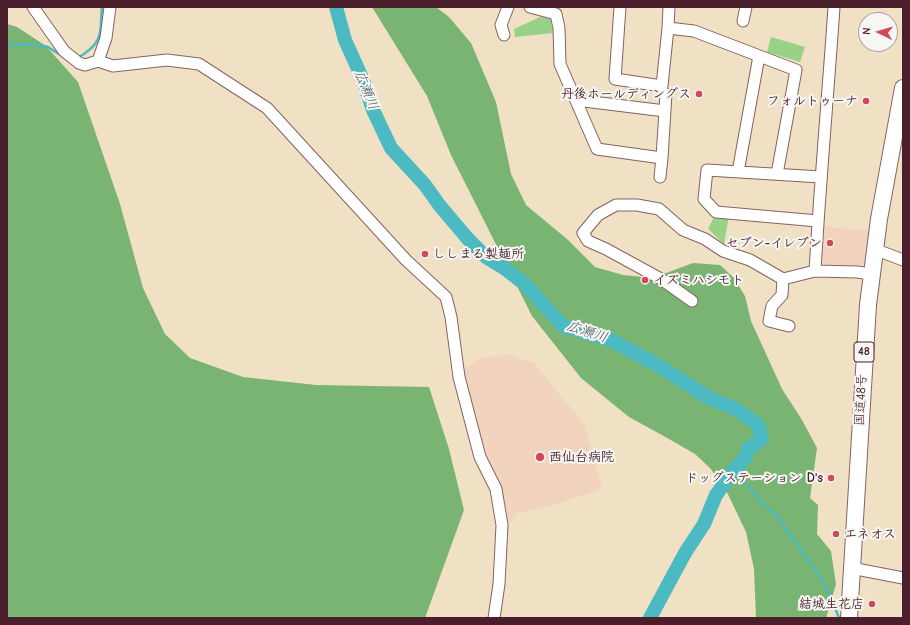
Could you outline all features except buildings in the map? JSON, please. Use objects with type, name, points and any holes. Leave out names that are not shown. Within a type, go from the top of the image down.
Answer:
[{"type":"highway","name":"国道48号","points":[[849,618],[864,352],[871,274],[874,249],[903,88]]},
{"type":"street","points":[[33,7],[64,51],[74,60],[85,65],[98,61],[113,66],[167,60],[199,64],[267,108],[406,260],[446,298],[451,317],[459,377],[480,457],[496,489],[502,525],[499,584],[494,618]]},
{"type":"street","points":[[98,61],[106,38],[110,7]]},
{"type":"street","points":[[504,35],[501,25],[508,7]]},
{"type":"street","points":[[530,7],[556,14],[559,28],[560,64],[597,149],[662,158]]},
{"type":"street","points":[[620,7],[615,79],[662,86],[669,7]]},
{"type":"street","points":[[743,21],[746,7]]},
{"type":"street","points":[[815,271],[834,7]]},
{"type":"street","points":[[668,28],[694,31],[796,70],[777,174]]},
{"type":"street","points":[[738,172],[759,56]]},
{"type":"street","points":[[660,177],[666,94]]},
{"type":"street","points":[[576,100],[665,111]]},
{"type":"street","points":[[818,221],[716,212],[704,199],[707,170],[821,177]]},
{"type":"street","points":[[692,301],[661,279],[606,249],[588,241],[583,233],[598,215],[616,204],[637,205],[659,209],[683,230],[705,239],[723,251],[750,260],[783,279],[815,271],[857,272],[871,274]]},
{"type":"street","points":[[874,249],[903,260]]},
{"type":"street","points":[[783,279],[782,295],[772,306],[769,321],[789,326]]},
{"type":"street","points":[[852,568],[903,578]]},
{"type":"shaded area","points":[[824,226],[869,231],[864,266],[821,264]]},
{"type":"shaded area","name":"西仙台病院","points":[[507,354],[534,363],[585,425],[602,489],[544,508],[517,513],[513,521],[507,522],[461,371],[481,358]]},
{"type":"green space","points":[[372,7],[436,7],[449,17],[471,43],[496,102],[511,174],[526,205],[567,239],[595,267],[623,275],[653,278],[693,263],[720,265],[733,277],[745,296],[751,321],[782,389],[802,420],[817,448],[810,498],[818,505],[817,534],[831,551],[836,584],[826,618],[756,618],[754,569],[746,532],[725,488],[710,468],[695,454],[629,417],[581,378],[532,316],[451,155],[427,96]]},
{"type":"green space","points":[[540,17],[551,19],[553,33],[515,37],[514,29]]},
{"type":"green space","points":[[7,24],[17,27],[46,46],[78,82],[120,204],[143,288],[165,334],[190,358],[243,377],[316,385],[429,387],[449,449],[464,510],[425,618],[7,618]]},
{"type":"green space","points":[[771,37],[805,47],[800,62],[767,52]]},
{"type":"green space","points":[[715,215],[729,216],[724,244],[708,229]]},
{"type":"waterway","points":[[78,57],[89,50],[97,41],[100,31],[102,7]]},
{"type":"waterway","name":"広瀬川","points":[[336,7],[345,40],[363,80],[373,110],[391,148],[425,185],[440,206],[468,239],[486,257],[504,268],[526,285],[563,326],[611,340],[659,366],[709,398],[738,410],[758,425],[762,439],[748,449],[746,457],[716,495],[704,524],[685,553],[650,618]]},
{"type":"waterway","points":[[7,44],[39,45],[48,47],[62,56]]},
{"type":"waterway","points":[[735,469],[759,500],[776,515],[819,575],[829,593],[839,618]]},
{"type":"place","name":"丹後ホールディングス","points":[[699,94]]},
{"type":"place","name":"フォルトゥーナ","points":[[866,101]]},
{"type":"place","name":"セブン-イレブン","points":[[830,243]]},
{"type":"place","name":"ししまる製麺所","points":[[425,254]]},
{"type":"place","name":"イズミハシモト","points":[[645,280]]},
{"type":"place","name":"西仙台病院","points":[[540,457]]},
{"type":"place","name":"ドッグステーション D's","points":[[831,478]]},
{"type":"place","name":"エネオス","points":[[836,534]]},
{"type":"place","name":"結城生花店","points":[[872,604]]}]
